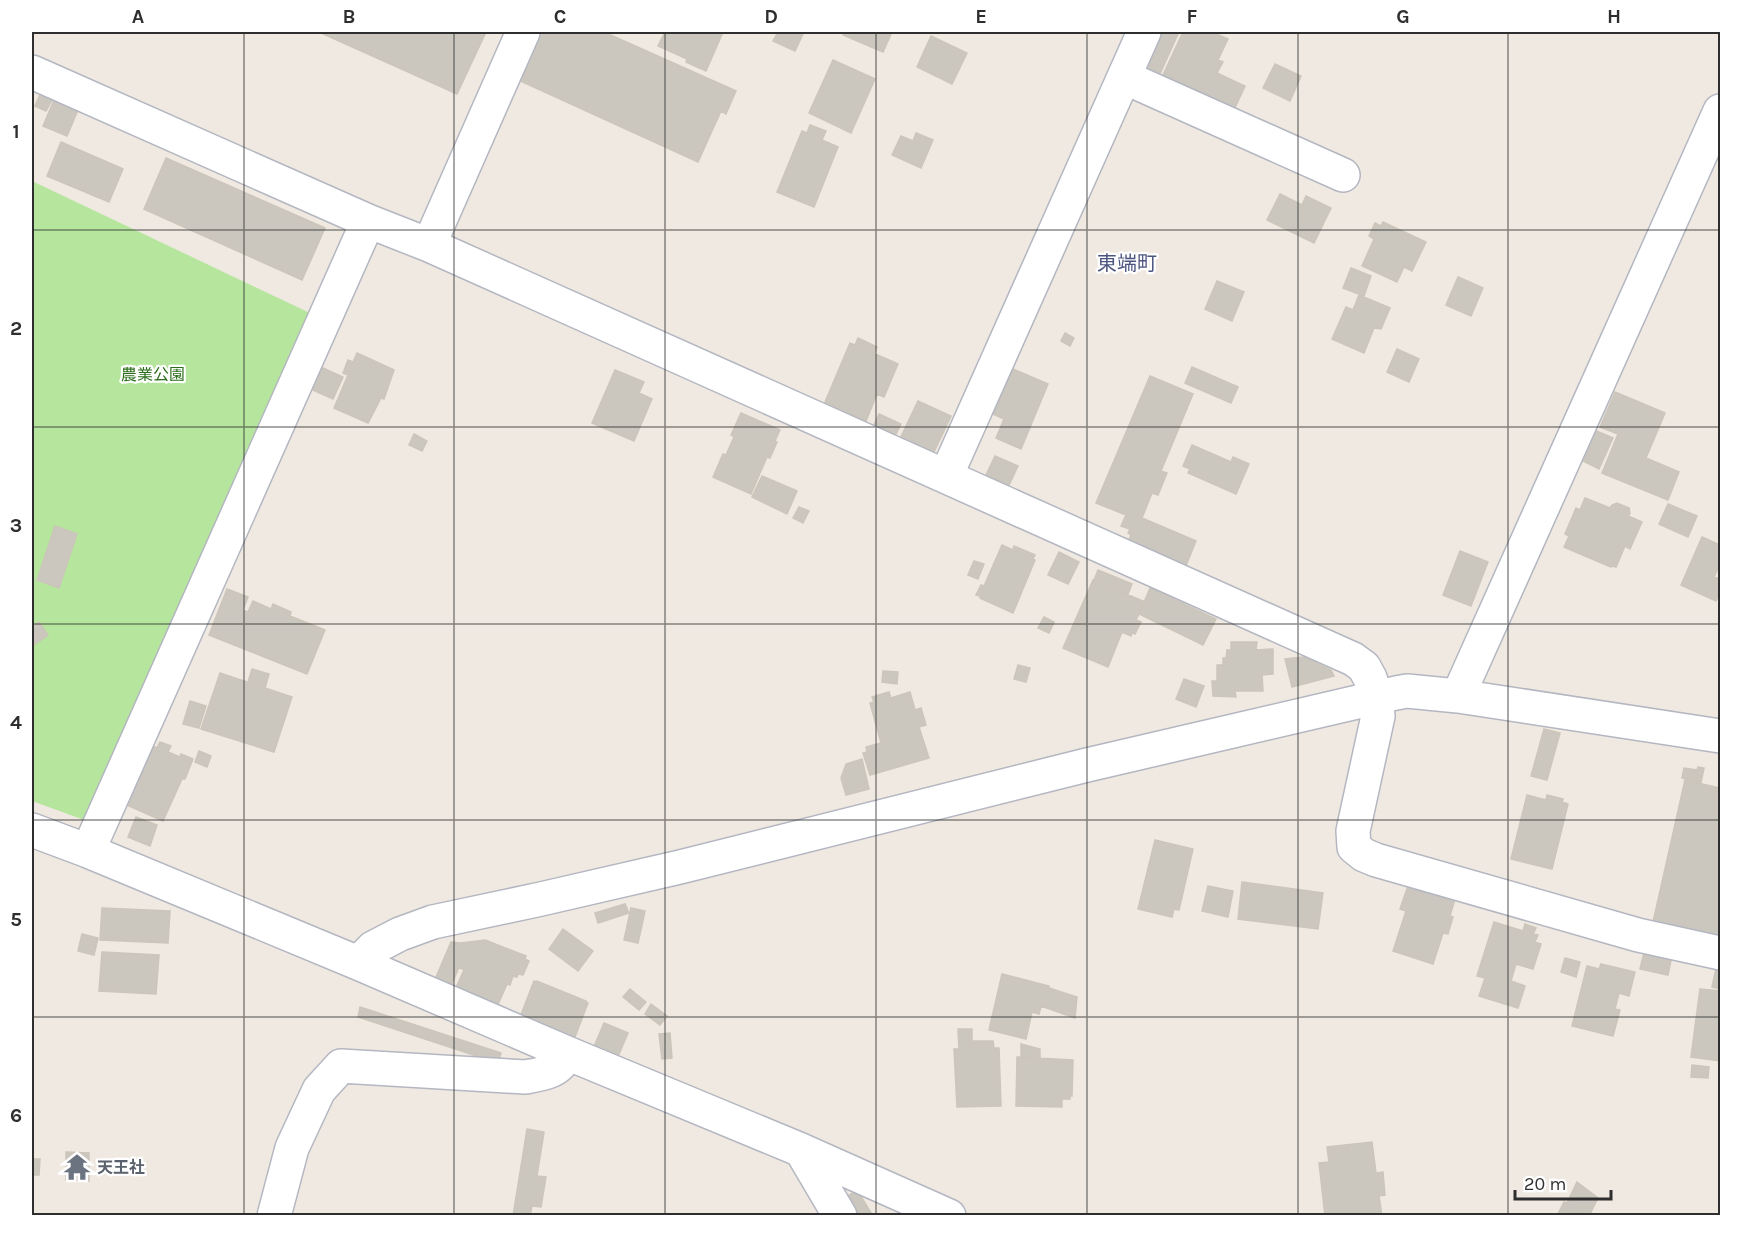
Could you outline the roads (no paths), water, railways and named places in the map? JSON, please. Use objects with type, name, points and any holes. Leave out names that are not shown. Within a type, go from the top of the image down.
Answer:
[{"type":"street","points":[[429,245],[523,32]]},
{"type":"street","points":[[946,476],[1144,32]]},
{"type":"street","points":[[32,72],[368,221],[429,245],[1353,659],[1364,667],[1370,678],[1376,696],[1378,716],[1353,831],[1354,847],[1364,855],[1376,860],[1638,935],[1720,953]]},
{"type":"street","points":[[1124,76],[1343,175]]},
{"type":"street","points":[[1458,696],[1720,111]]},
{"type":"street","points":[[88,851],[368,221]]},
{"type":"street","points":[[358,963],[373,948],[400,934],[433,922],[680,867],[1075,767],[1376,696],[1407,691],[1458,696],[1720,736]]},
{"type":"street","points":[[32,830],[358,963],[949,1215]]},
{"type":"street","points":[[274,1215],[292,1148],[319,1090],[341,1065],[525,1077],[554,1069],[563,1062],[567,1053]]},
{"type":"street","points":[[801,1150],[840,1215]]},
{"type":"place","name":"天王社","points":[[77,1167]]},
{"type":"district","name":"東端町","points":[[1127,263]]},
{"type":"park label","name":"農業公園","points":[[153,374]]}]
